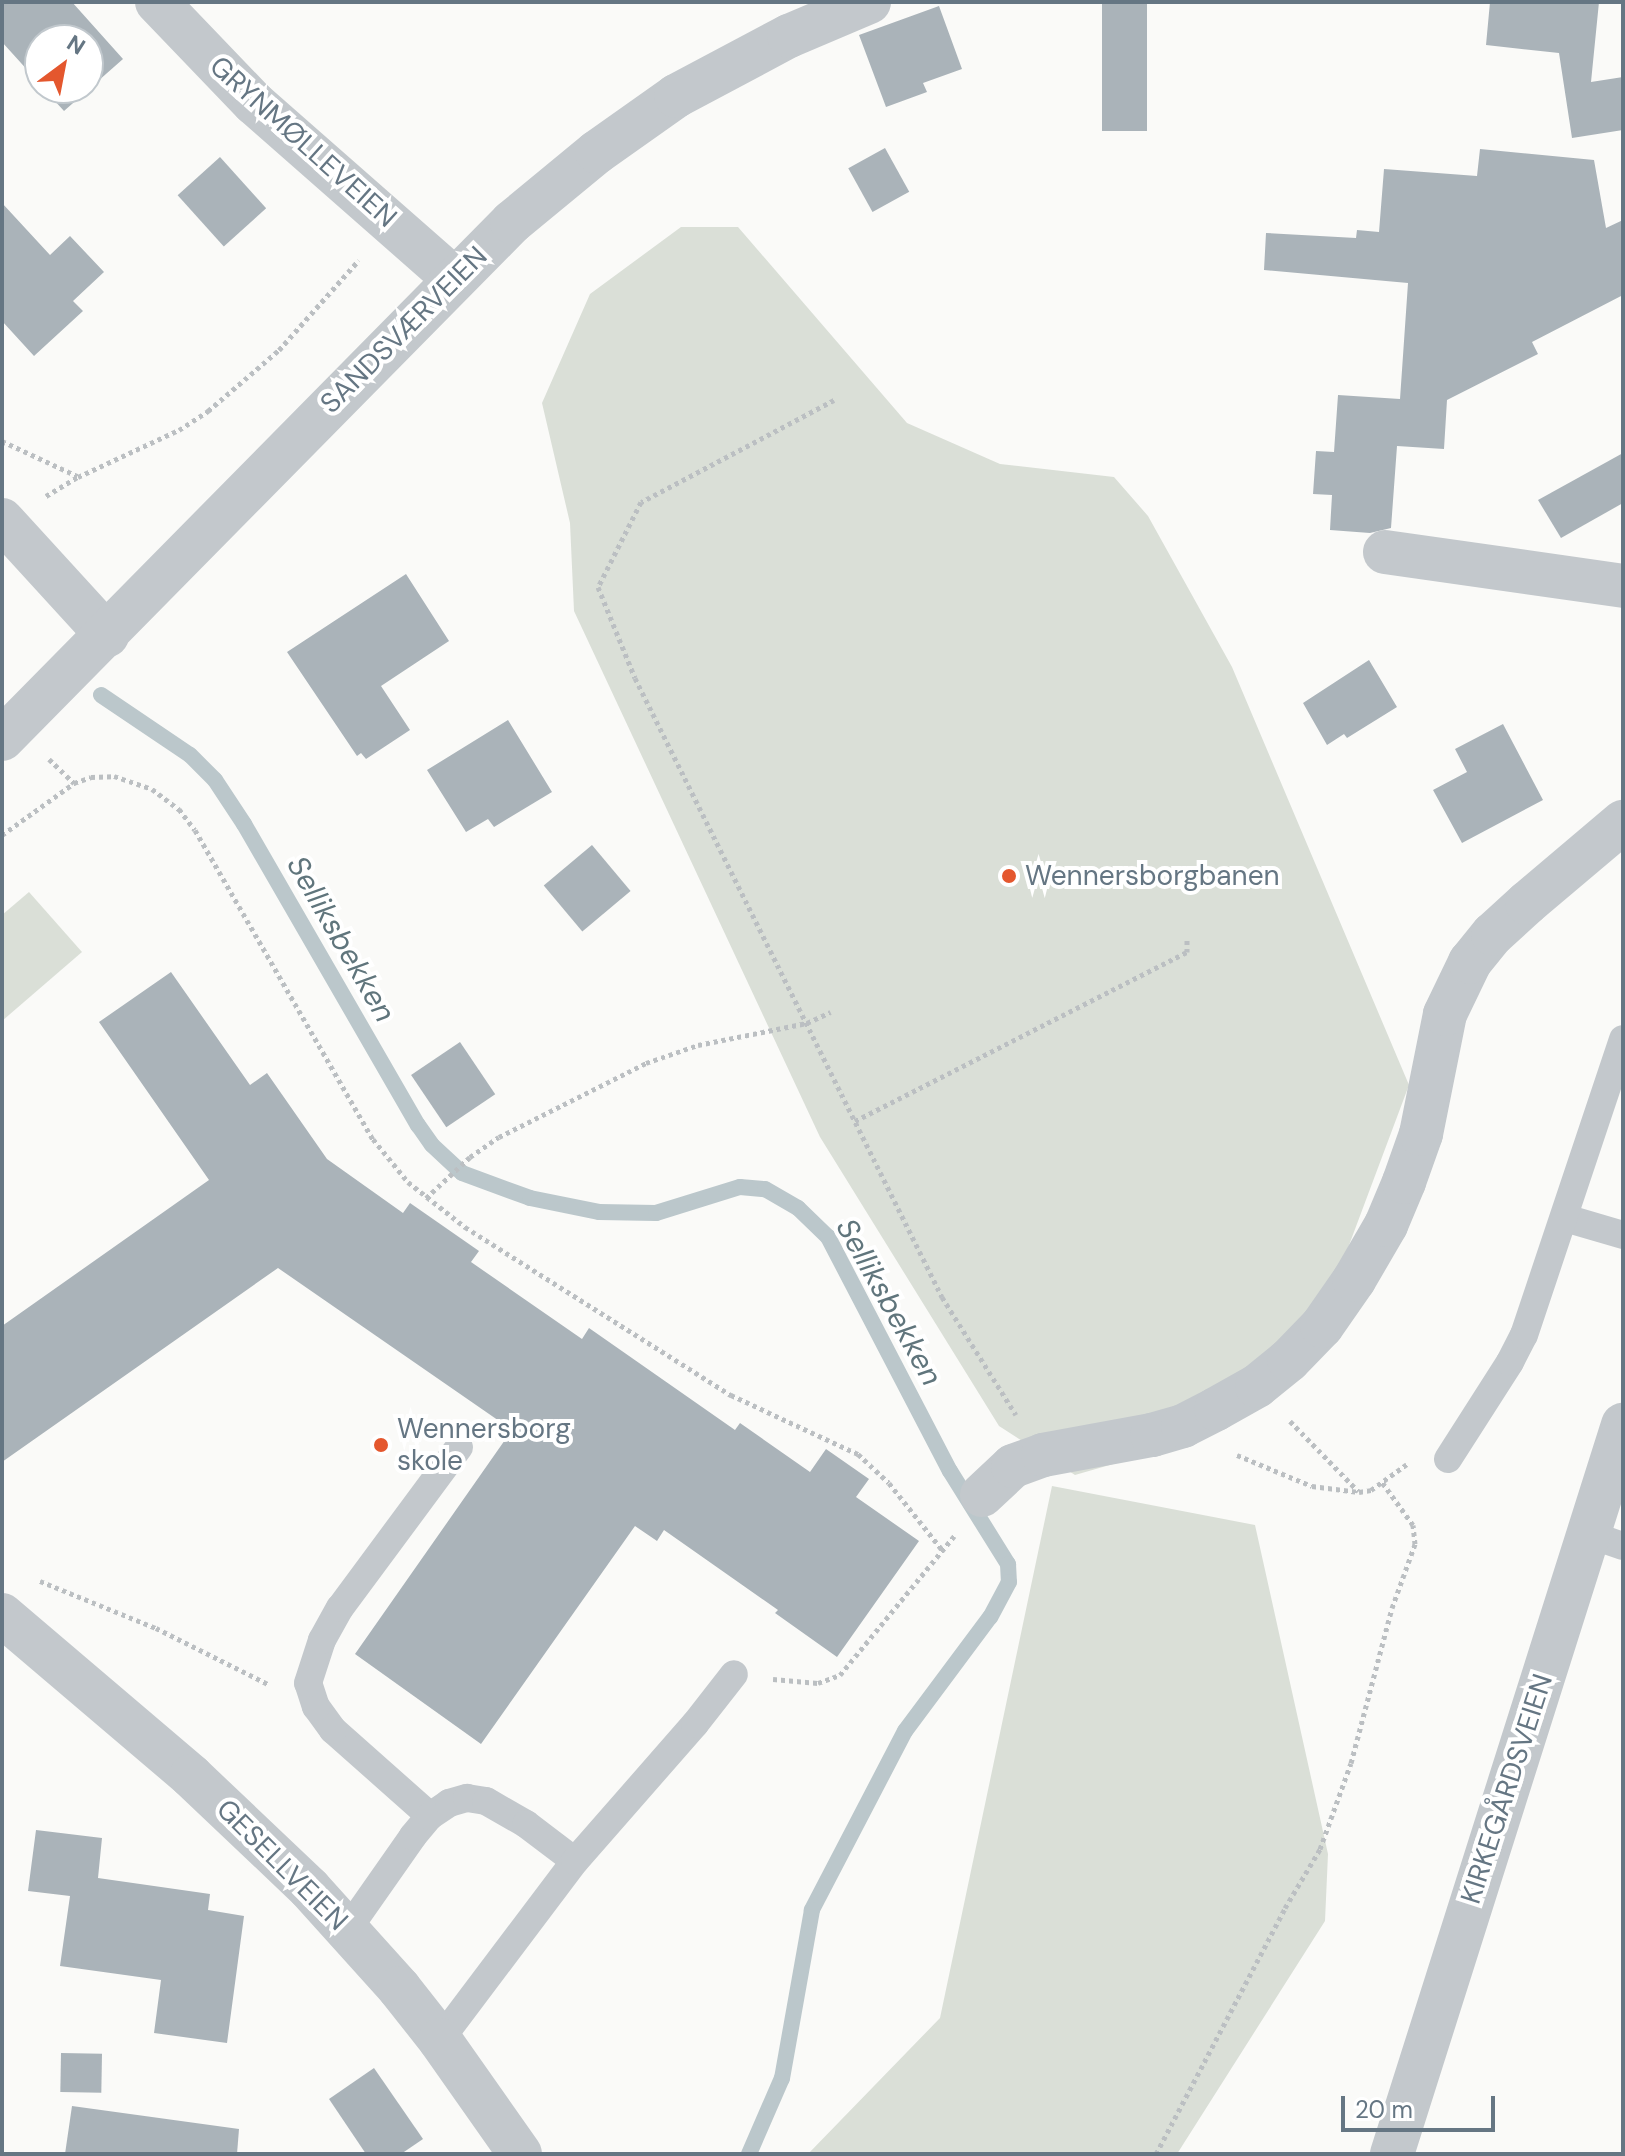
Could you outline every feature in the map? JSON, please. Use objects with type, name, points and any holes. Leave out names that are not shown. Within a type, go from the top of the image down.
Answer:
[{"type":"street","name":"GRYNMØLLEVEIEN","points":[[157,2],[254,103],[453,278]]},
{"type":"street","name":"SANDSVÆRVEIEN","points":[[22,746],[107,635],[453,278],[562,180],[676,96],[789,36],[869,2]]},
{"type":"street","points":[[2,520],[107,635]]},
{"type":"street","points":[[1385,552],[1623,586]]},
{"type":"street","points":[[982,1495],[1013,1466],[1043,1455],[1125,1441],[1183,1426],[1257,1386],[1289,1360],[1322,1326],[1386,1225],[1421,1134],[1445,1014],[1470,962],[1527,903],[1623,822]]},
{"type":"street","name":"KIRKEGÅRDSVEIEN","points":[[1392,2154],[1606,1540],[1623,1425]]},
{"type":"street","name":"GESELLVEIEN","points":[[2,1615],[191,1776],[348,1929],[440,2040],[520,2154]]},
{"type":"lane","points":[[1448,1459],[1524,1335],[1623,1039]]},
{"type":"lane","points":[[1565,1218],[1623,1235]]},
{"type":"lane","points":[[430,1816],[333,1730],[316,1707],[308,1683],[322,1640],[340,1608],[459,1447]]},
{"type":"lane","points":[[440,2040],[575,1861],[695,1724],[734,1674]]},
{"type":"lane","points":[[348,1929],[430,1816],[449,1803],[467,1798],[486,1801],[526,1824],[575,1861]]},
{"type":"path","points":[[41,499],[78,477],[179,430],[239,385],[279,350],[354,267],[388,219]]},
{"type":"path","points":[[834,400],[641,502],[598,587],[635,678],[942,1297],[972,1349],[1043,1455]]},
{"type":"path","points":[[2,441],[78,477]]},
{"type":"path","points":[[22,746],[74,783]]},
{"type":"path","points":[[2,835],[74,783],[91,777],[114,776],[132,780],[152,789],[179,809],[210,854],[373,1139],[426,1198],[731,1395],[833,1439],[858,1454],[889,1483],[943,1551]]},
{"type":"path","points":[[855,1121],[1187,952],[1187,938]]},
{"type":"path","points":[[426,1198],[470,1157],[537,1116],[670,1052],[807,1023],[831,1012]]},
{"type":"path","points":[[1257,1386],[1359,1492]]},
{"type":"path","points":[[1183,1426],[1312,1486],[1359,1492],[1382,1482],[1406,1464],[1448,1459]]},
{"type":"path","points":[[1156,2154],[1285,1908],[1320,1849],[1351,1763],[1392,1608],[1415,1544],[1413,1525],[1382,1482]]},
{"type":"path","points":[[734,1674],[818,1683],[840,1675],[952,1539]]},
{"type":"path","points":[[26,1575],[142,1621],[316,1707]]},
{"type":"shaded area","name":"Wennersborgbanen","points":[[681,227],[738,227],[907,423],[1000,464],[1114,477],[1148,516],[1232,667],[1409,1085],[1300,1376],[1186,1443],[1075,1475],[999,1426],[820,1137],[574,611],[570,523],[542,403],[590,294]]},
{"type":"shaded area","points":[[29,892],[82,952],[2,1021],[2,915]]},
{"type":"shaded area","points":[[1052,1486],[1255,1525],[1328,1854],[1325,1921],[1177,2154],[808,2154],[940,2018]]},
{"type":"building","points":[[2,2],[72,2],[92,24],[24,24],[24,66],[2,42]]},
{"type":"building","points":[[1102,2],[1147,2],[1147,131],[1102,131]]},
{"type":"building","points":[[1490,2],[1599,2],[1591,82],[1623,77],[1623,130],[1572,138],[1559,53],[1486,45]]},
{"type":"building","points":[[939,6],[962,69],[923,83],[927,92],[886,107],[859,35]]},
{"type":"building","points":[[104,38],[123,59],[104,76]]},
{"type":"building","points":[[58,104],[72,104],[64,111]]},
{"type":"building","points":[[885,148],[909,192],[873,212],[848,168]]},
{"type":"building","points":[[1480,149],[1594,160],[1606,228],[1623,220],[1623,295],[1532,342],[1538,354],[1447,400],[1444,449],[1397,446],[1391,528],[1370,533],[1330,530],[1332,495],[1313,494],[1316,451],[1334,452],[1338,395],[1400,399],[1408,283],[1264,270],[1266,233],[1356,238],[1357,230],[1379,232],[1384,169],[1477,176]]},
{"type":"building","points":[[220,157],[266,208],[224,246],[178,195]]},
{"type":"building","points":[[2,203],[50,255],[70,236],[104,272],[73,301],[83,311],[34,356],[2,321]]},
{"type":"building","points":[[1623,453],[1623,503],[1561,538],[1538,500]]},
{"type":"building","points":[[406,574],[449,641],[381,686],[410,730],[366,759],[361,753],[357,756],[287,652]]},
{"type":"building","points":[[1369,660],[1397,707],[1347,738],[1344,734],[1327,745],[1303,703]]},
{"type":"building","points":[[508,720],[552,792],[494,827],[488,819],[466,832],[427,770]]},
{"type":"building","points":[[1503,724],[1543,800],[1462,843],[1433,790],[1467,772],[1455,749]]},
{"type":"building","points":[[592,845],[631,891],[582,931],[544,885]]},
{"type":"building","name":"Wennersborg skole","points":[[171,972],[250,1085],[267,1073],[327,1159],[403,1213],[410,1203],[479,1251],[471,1262],[582,1339],[589,1328],[735,1430],[740,1423],[810,1472],[826,1449],[869,1479],[856,1497],[919,1541],[837,1657],[775,1613],[778,1610],[664,1530],[657,1541],[635,1526],[481,1744],[355,1654],[512,1430],[278,1268],[2,1462],[2,1326],[209,1180],[99,1022]]},
{"type":"building","points":[[460,1042],[495,1094],[446,1127],[411,1075]]},
{"type":"building","points":[[36,1830],[102,1838],[98,1878],[210,1894],[208,1910],[244,1916],[227,2043],[154,2033],[161,1980],[60,1966],[70,1896],[28,1891]]},
{"type":"building","points":[[61,2053],[102,2054],[101,2093],[60,2092]]},
{"type":"building","points":[[374,2068],[423,2139],[401,2154],[366,2154],[329,2099]]},
{"type":"building","points":[[72,2106],[239,2129],[237,2154],[65,2154]]},
{"type":"waterway","name":"Selliksbekken","points":[[101,695],[190,755],[215,780],[244,824],[418,1125],[432,1145],[462,1173],[530,1198],[599,1212],[656,1213],[740,1187],[765,1189],[798,1208],[828,1237],[950,1471],[1008,1564],[1009,1582],[990,1617],[905,1731],[812,1910],[782,2078],[749,2154]]},
{"type":"place","name":"Wennersborgbanen","points":[[1009,876]]},
{"type":"place","name":"Wennersborg skole","points":[[381,1445]]}]
